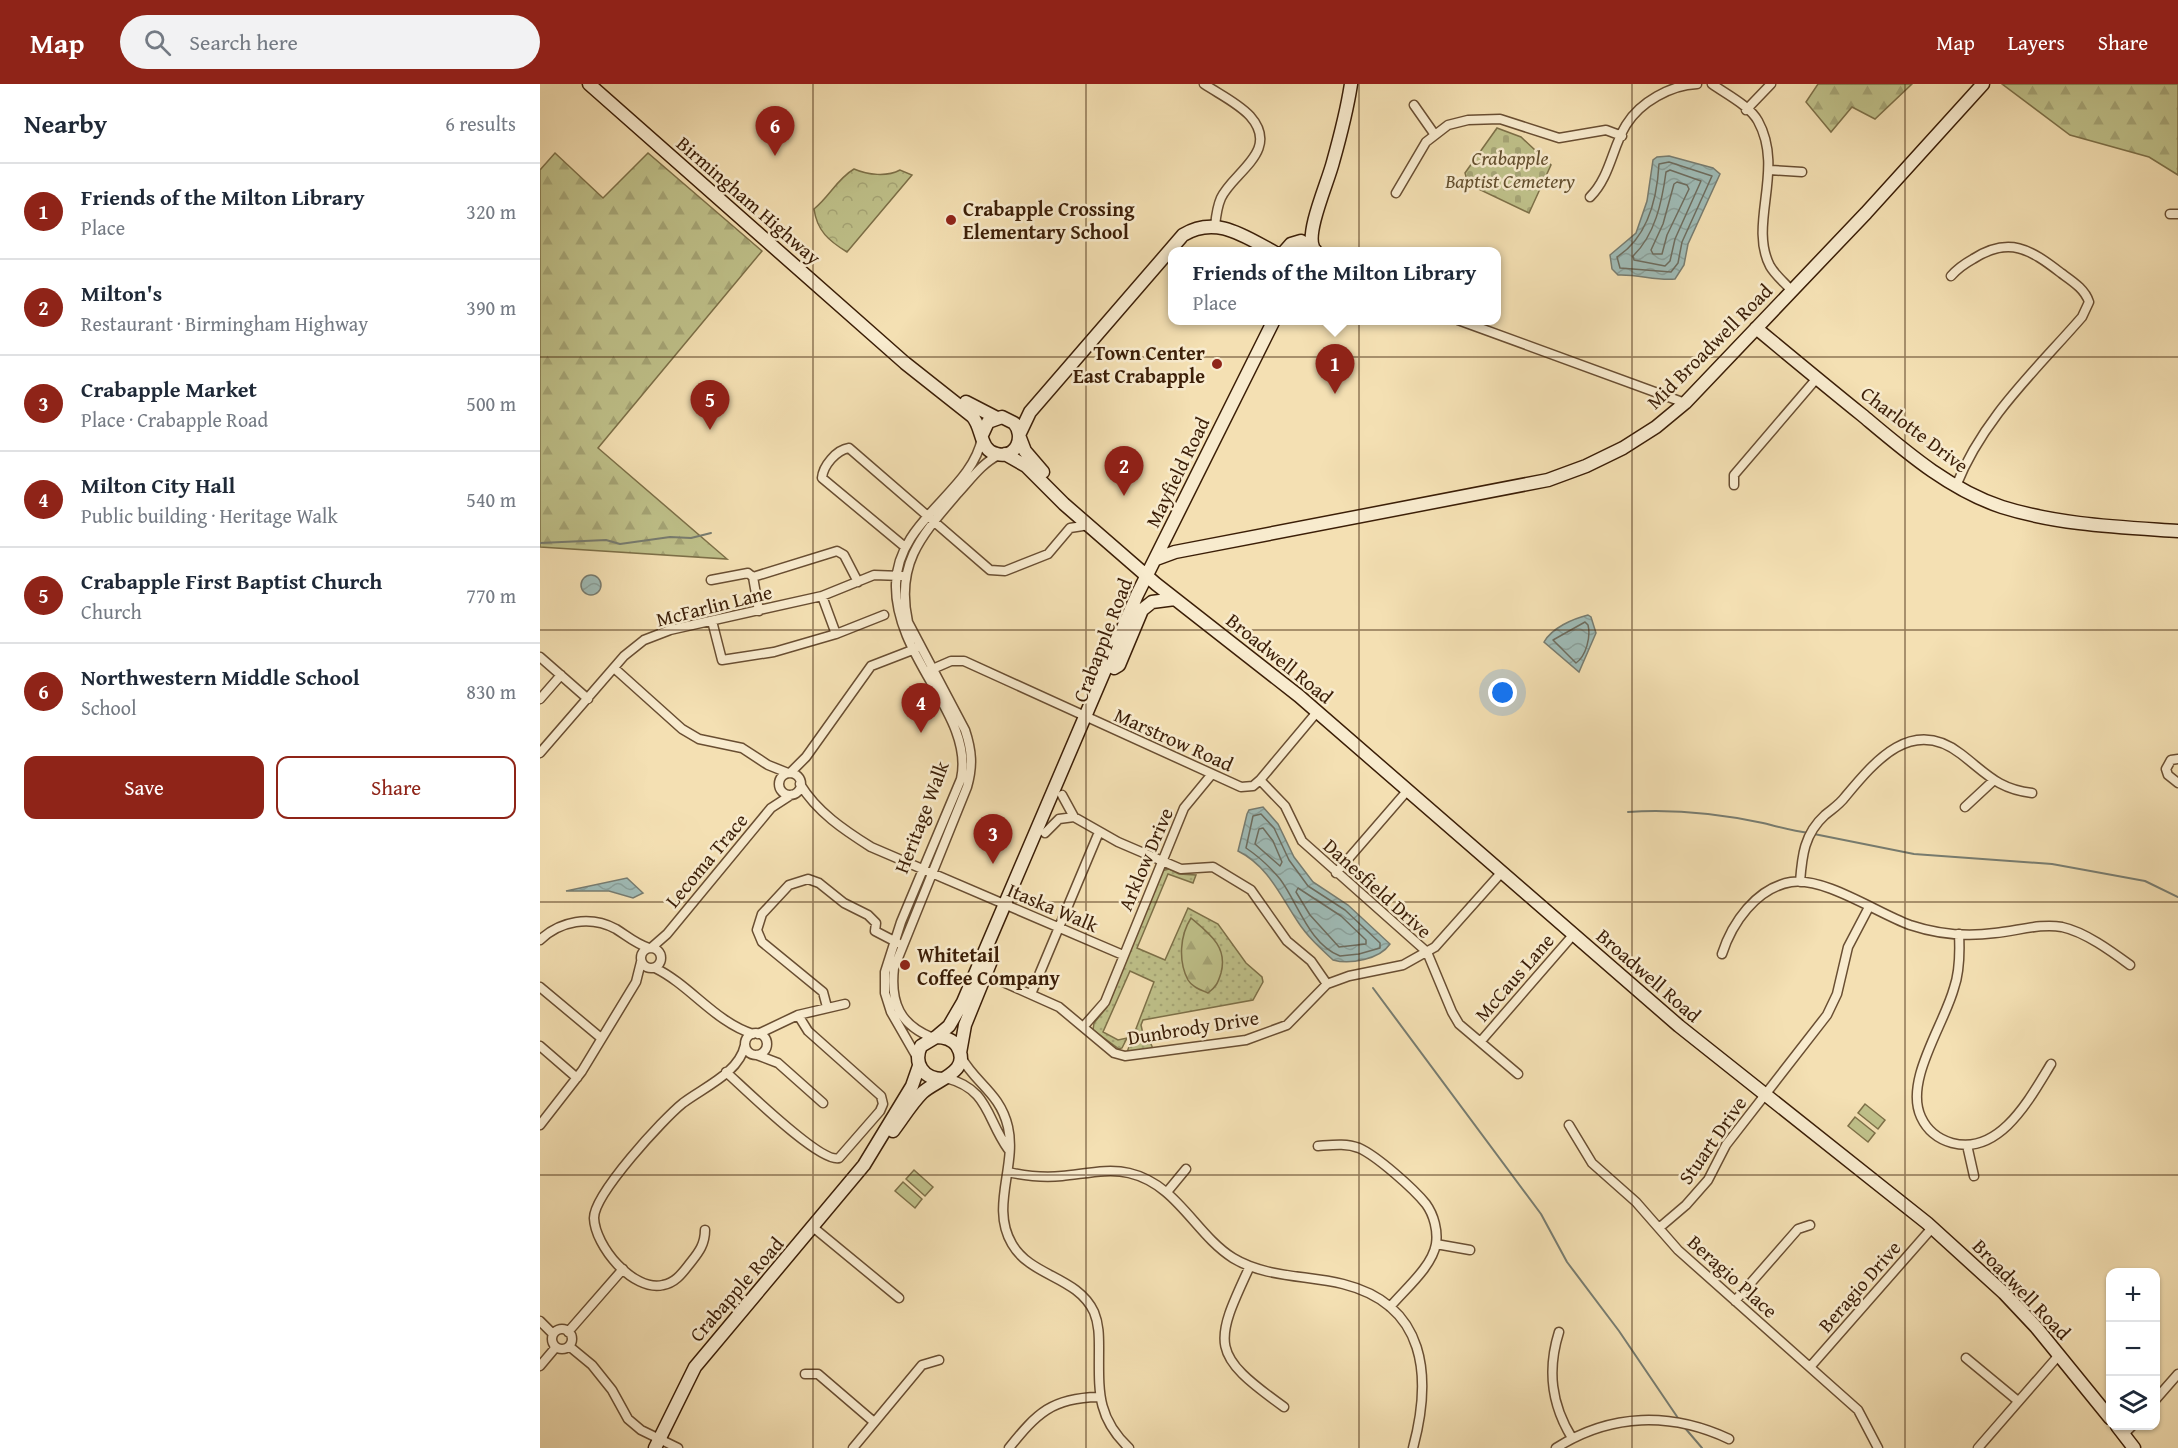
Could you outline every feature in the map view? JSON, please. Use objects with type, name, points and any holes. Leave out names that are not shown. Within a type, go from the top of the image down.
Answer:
[{"type":"street","name":"Birmingham Highway","points":[[589,84],[885,344],[976,419],[982,440]]},
{"type":"street","points":[[1204,84],[1241,108],[1251,117],[1259,133],[1258,152],[1221,197],[1215,226]]},
{"type":"street","points":[[1313,247],[1311,243],[1315,216],[1333,164],[1351,84]]},
{"type":"street","points":[[1590,197],[1599,188],[1626,124],[1653,99],[1680,85],[1697,84]]},
{"type":"street","points":[[1712,84],[1758,120],[1770,170],[1763,247],[1771,268],[1792,291]]},
{"type":"street","points":[[1746,110],[1771,84]]},
{"type":"street","name":"Mid Broadwell Road","points":[[1156,559],[1175,552],[1548,480],[1586,466],[1623,448],[1656,427],[1685,403],[1983,84]]},
{"type":"street","points":[[1414,105],[1435,135]]},
{"type":"street","points":[[1396,194],[1426,142],[1448,125],[1468,120],[1500,119],[1559,138],[1606,130],[1622,136]]},
{"type":"street","points":[[1770,170],[1802,172]]},
{"type":"street","points":[[1290,246],[1315,216]]},
{"type":"street","points":[[1170,247],[1192,230],[1215,226],[1261,242],[1290,246],[1307,243],[1311,247]]},
{"type":"street","points":[[1261,242],[1268,247]]},
{"type":"street","points":[[1951,276],[1958,269],[1991,249],[2016,247],[2043,259],[2083,290],[2090,302],[2082,317],[1982,433],[1956,486]]},
{"type":"street","points":[[1002,455],[1015,449],[1030,412],[1168,250]]},
{"type":"street","name":"Mayfield Road","points":[[1147,577],[1272,325]]},
{"type":"street","points":[[1469,325],[1685,403]]},
{"type":"street","name":"Charlotte Drive","points":[[1756,328],[1899,446],[1956,486],[2000,506],[2047,518],[2089,525],[2178,531]]},
{"type":"street","name":"Birmingham Highway","points":[[885,344],[977,410],[1002,418]]},
{"type":"street","points":[[1734,485],[1734,475],[1817,378]]},
{"type":"street","points":[[1056,383],[1020,413],[986,425],[982,440],[987,448],[1026,466],[1064,504],[1147,577]]},
{"type":"street","points":[[1002,418],[1017,426],[1028,455],[1093,528]]},
{"type":"street","name":"Heritage Walk","points":[[901,576],[931,518],[973,463],[982,440]]},
{"type":"street","points":[[905,547],[822,478],[823,470],[841,449],[849,448],[990,570],[1005,571],[1048,554],[1075,525],[1093,528]]},
{"type":"street","name":"Heritage Walk","points":[[919,1063],[895,1022],[887,1002],[885,972],[972,769],[971,749],[965,730],[916,649],[908,622],[901,576],[905,547],[983,466],[1002,455]]},
{"type":"street","points":[[1064,504],[1069,529]]},
{"type":"street","points":[[1167,536],[1169,547],[1175,552]]},
{"type":"street","points":[[753,577],[837,551],[844,555],[858,582]]},
{"type":"street","points":[[711,579],[748,573],[753,577],[759,611]]},
{"type":"street","name":"McFarlin Lane","points":[[540,753],[624,656],[645,640],[669,630],[822,596],[878,574],[901,576]]},
{"type":"street","name":"Broadwell Road","points":[[1147,577],[1317,712],[1679,1026],[1932,1227],[2004,1293],[2106,1413]]},
{"type":"street","name":"Crabapple Road","points":[[960,1054],[970,1012],[1009,906],[1089,719],[1114,668],[1147,577]]},
{"type":"street","name":"Crabapple Road","points":[[934,1037],[959,1012],[1046,833],[1137,595],[1147,577]]},
{"type":"street","points":[[822,596],[836,634]]},
{"type":"street","points":[[1114,668],[1119,664],[1142,610],[1152,602],[1175,599]]},
{"type":"street","points":[[712,621],[722,660],[774,652],[836,634],[884,615]]},
{"type":"street","points":[[779,786],[781,778],[806,757],[871,666],[916,649]]},
{"type":"street","points":[[540,657],[588,699]]},
{"type":"street","points":[[928,671],[951,661],[964,661],[1089,719]]},
{"type":"street","points":[[614,668],[682,729],[699,739],[742,748],[768,765],[789,773],[800,782]]},
{"type":"street","points":[[540,699],[561,675]]},
{"type":"street","points":[[1260,780],[1317,712]]},
{"type":"street","name":"Marstrow Road","points":[[1089,719],[1241,787],[1253,786],[1260,780]]},
{"type":"street","points":[[1800,882],[1802,852],[1817,823],[1841,803],[1872,765],[1898,746],[1919,740],[1940,743],[1959,752],[1993,780],[2015,791],[2032,793]]},
{"type":"street","points":[[768,765],[779,786],[791,795],[799,790],[806,757]]},
{"type":"street","points":[[2178,759],[2171,760],[2166,769],[2168,775],[2178,784]]},
{"type":"street","name":"Arklow Drive","points":[[1084,1026],[1105,1002],[1161,860],[1189,798],[1212,774]]},
{"type":"street","name":"Danesfield Drive","points":[[1260,780],[1285,806],[1302,841],[1427,952],[1452,1012],[1460,1023],[1518,1074]]},
{"type":"street","points":[[1965,807],[1981,795],[1993,780]]},
{"type":"street","name":"Itaska Walk","points":[[800,782],[813,804]]},
{"type":"street","name":"Lecoma Trace","points":[[771,808],[779,786]]},
{"type":"street","points":[[1336,873],[1407,791]]},
{"type":"street","name":"Itaska Walk","points":[[791,795],[813,804],[844,830],[871,847],[1123,955]]},
{"type":"street","name":"Lecoma Trace","points":[[650,948],[667,934],[771,808],[791,795]]},
{"type":"street","points":[[1062,795],[1074,817],[1118,842],[1181,868],[1213,867],[1251,890],[1287,940],[1311,961],[1328,984]]},
{"type":"street","points":[[1046,833],[1059,819],[1074,817]]},
{"type":"street","points":[[1031,994],[1100,832]]},
{"type":"street","name":"Dunbrody Drive","points":[[1003,982],[1059,1007],[1114,1053],[1125,1056],[1246,1040],[1287,1025],[1328,984],[1349,976],[1403,965],[1435,947],[1501,873]]},
{"type":"street","points":[[827,1007],[823,992],[765,946],[758,935],[762,914],[785,888],[803,879],[816,881],[844,903],[868,915],[876,923],[875,931],[897,943]]},
{"type":"street","points":[[1722,954],[1728,937],[1754,902],[1771,889],[1800,882],[1829,890],[1919,928],[1959,934],[1992,934],[2043,927],[2064,928],[2075,931],[2130,965]]},
{"type":"street","name":"Stuart Drive","points":[[1659,1228],[1686,1205],[1708,1180],[1726,1145],[1832,1005],[1848,947],[1869,907]]},
{"type":"street","points":[[540,940],[559,926],[582,921],[611,926],[661,956],[674,978]]},
{"type":"street","name":"Lecoma Trace","points":[[661,956],[667,934]]},
{"type":"street","points":[[1959,934],[1960,958],[1954,991],[1920,1077],[1916,1098],[1922,1119],[1936,1136],[1946,1141],[1967,1145],[1988,1140],[2006,1128],[2051,1064]]},
{"type":"street","name":"McCaus Lane","points":[[1481,1041],[1573,935]]},
{"type":"street","points":[[627,937],[644,966],[654,968],[674,978],[732,1024],[765,1038],[766,1044],[778,1063],[823,1103]]},
{"type":"street","name":"Heritage Walk","points":[[897,943],[892,977],[898,1009],[910,1026],[934,1037]]},
{"type":"street","points":[[540,1125],[577,1078],[636,982],[642,953],[650,948]]},
{"type":"street","points":[[636,982],[654,968],[661,956]]},
{"type":"street","points":[[540,987],[601,1038]]},
{"type":"street","points":[[730,1069],[745,1044],[755,1034],[798,1016],[845,1004]]},
{"type":"street","points":[[730,1069],[807,1145],[830,1158],[839,1158],[880,1111],[883,1104],[881,1096],[808,1031],[798,1016]]},
{"type":"street","points":[[705,1230],[705,1242],[675,1281],[653,1286],[642,1282],[623,1269],[606,1253],[598,1238],[594,1217],[600,1199],[609,1185],[669,1116],[730,1069],[764,1052],[766,1044],[787,1020]]},
{"type":"street","points":[[732,1024],[748,1051],[778,1063]]},
{"type":"street","points":[[1008,1149],[981,1099],[965,1084],[944,1078],[929,1077],[919,1063],[921,1046],[934,1037],[948,1039],[1001,1106],[1009,1130],[1008,1173],[1002,1212],[1012,1244],[1030,1264],[1077,1289],[1095,1314],[1099,1333],[1098,1397],[1112,1429],[1129,1448]]},
{"type":"street","points":[[540,1046],[577,1078]]},
{"type":"street","points":[[944,1078],[955,1072],[960,1054]]},
{"type":"street","name":"Crabapple Road","points":[[864,1165],[912,1086],[919,1063]]},
{"type":"street","name":"Crabapple Road","points":[[657,1444],[695,1367],[814,1228],[922,1093],[944,1078]]},
{"type":"street","name":"Beragio Place","points":[[1569,1125],[1592,1163],[1636,1202],[1678,1250],[1858,1410],[1878,1448]]},
{"type":"street","points":[[1318,1146],[1348,1145],[1360,1149],[1400,1180],[1426,1205],[1436,1229],[1436,1244],[1428,1262],[1390,1307]]},
{"type":"street","points":[[1967,1145],[1974,1176]]},
{"type":"street","points":[[1167,1192],[1186,1169]]},
{"type":"street","points":[[1008,1173],[1059,1177],[1117,1170],[1145,1178],[1167,1192],[1213,1242],[1233,1258],[1280,1274],[1343,1284],[1371,1294],[1390,1307],[1412,1336],[1420,1356],[1424,1375],[1413,1448]]},
{"type":"street","points":[[1735,1301],[1798,1229],[1810,1225]]},
{"type":"street","name":"Beragio Drive","points":[[1810,1367],[1932,1227]]},
{"type":"street","points":[[814,1228],[899,1298]]},
{"type":"street","points":[[1436,1244],[1470,1250]]},
{"type":"street","points":[[1251,1266],[1227,1315],[1226,1346],[1232,1364],[1242,1376],[1284,1407]]},
{"type":"street","points":[[568,1332],[623,1269]]},
{"type":"street","points":[[540,1320],[553,1334]]},
{"type":"street","points":[[562,1329],[568,1332],[572,1338],[569,1346],[563,1349],[556,1347],[552,1340],[553,1334],[562,1329]]},
{"type":"street","points":[[1559,1332],[1552,1360],[1552,1388],[1559,1414],[1572,1438]]},
{"type":"street","points":[[569,1346],[592,1365],[612,1390],[628,1419],[657,1444],[678,1448]]},
{"type":"street","points":[[540,1365],[556,1347]]},
{"type":"street","points":[[1978,1448],[2059,1355]]},
{"type":"street","points":[[1966,1358],[2018,1401]]},
{"type":"street","points":[[853,1448],[922,1365],[939,1360]]},
{"type":"street","points":[[805,1374],[818,1374],[874,1422]]},
{"type":"street","points":[[2160,1394],[2178,1374]]},
{"type":"street","points":[[1009,1448],[1034,1418],[1045,1409],[1066,1400],[1098,1397]]},
{"type":"street","points":[[1556,1448],[1572,1438],[1613,1423],[1645,1419],[1688,1423],[1729,1439]]},
{"type":"street","points":[[2125,1430],[2134,1448]]},
{"type":"green space","points":[[1818,84],[1912,84],[1875,119],[1852,107],[1831,132],[1806,102]]},
{"type":"green space","points":[[2002,84],[2178,84],[2178,175],[2149,157],[2070,135]]},
{"type":"green space","name":"Crabapple Baptist Cemetery","points":[[1497,128],[1521,137],[1551,165],[1529,213],[1468,184],[1465,173]]},
{"type":"green space","points":[[555,153],[603,198],[648,153],[762,251],[598,448],[727,559],[540,547],[540,170]]},
{"type":"green space","points":[[854,169],[877,174],[889,174],[900,170],[912,175],[847,252],[825,235],[814,209]]},
{"type":"green space","points":[[1169,869],[1179,874],[1196,875],[1193,883],[1168,874],[1137,948],[1165,960],[1188,908],[1218,924],[1246,963],[1262,977],[1263,982],[1253,1000],[1143,1020],[1141,1025],[1145,1043],[1151,1044],[1153,1049],[1127,1052],[1154,982],[1130,971],[1103,1032],[1118,1040],[1127,1038],[1122,1048],[1119,1049],[1093,1030],[1094,1023],[1107,1007],[1161,871]]},
{"type":"green space","points":[[1191,918],[1216,942],[1222,956],[1219,980],[1208,993],[1197,988],[1188,980],[1183,965],[1184,932]]},
{"type":"green space","points":[[1865,1104],[1885,1120],[1878,1129],[1858,1113]]},
{"type":"green space","points":[[1855,1117],[1875,1133],[1868,1142],[1848,1126]]},
{"type":"green space","points":[[914,1170],[933,1187],[925,1196],[906,1179]]},
{"type":"green space","points":[[903,1182],[922,1199],[915,1208],[895,1191]]},
{"type":"water","points":[[1669,156],[1713,168],[1720,174],[1688,244],[1684,265],[1675,279],[1618,275],[1612,269],[1610,255],[1636,233],[1647,201],[1653,160],[1657,157]]},
{"type":"water","points":[[587,575],[595,575],[601,581],[601,589],[595,595],[587,595],[581,589],[581,581]]},
{"type":"water","points":[[1588,615],[1591,617],[1596,633],[1579,672],[1544,642],[1552,632],[1563,625]]},
{"type":"water","points":[[1263,807],[1278,824],[1294,857],[1313,882],[1348,905],[1390,944],[1379,954],[1364,960],[1348,962],[1333,960],[1302,927],[1265,873],[1238,851],[1249,810]]},
{"type":"water","points":[[627,878],[643,893],[633,898],[609,891],[566,891]]},
{"type":"waterway","points":[[540,543],[606,540],[620,544],[670,537],[691,538],[711,533]]},
{"type":"waterway","points":[[1628,812],[1662,811],[1713,815],[1809,833]]},
{"type":"waterway","points":[[1814,834],[1914,854],[2052,864],[2145,881],[2178,897]]},
{"type":"waterway","points":[[1373,988],[1541,1214],[1567,1262],[1619,1331],[1680,1421]]},
{"type":"waterway","points":[[1685,1428],[1702,1448]]},
{"type":"place","name":"Northwestern Middle School","points":[[775,156]]},
{"type":"place","name":"Crabapple Crossing Elementary School","points":[[951,220]]},
{"type":"place","name":"Town Center East Crabapple","points":[[1217,364]]},
{"type":"place","name":"Friends of the Milton Library","points":[[1335,394]]},
{"type":"place","name":"Crabapple First Baptist Church","points":[[710,430]]},
{"type":"place","name":"Milton's","points":[[1124,496]]},
{"type":"place","name":"Milton City Hall","points":[[921,733]]},
{"type":"place","name":"Crabapple Market","points":[[993,864]]},
{"type":"place","name":"Whitetail Coffee Company","points":[[905,965]]}]
